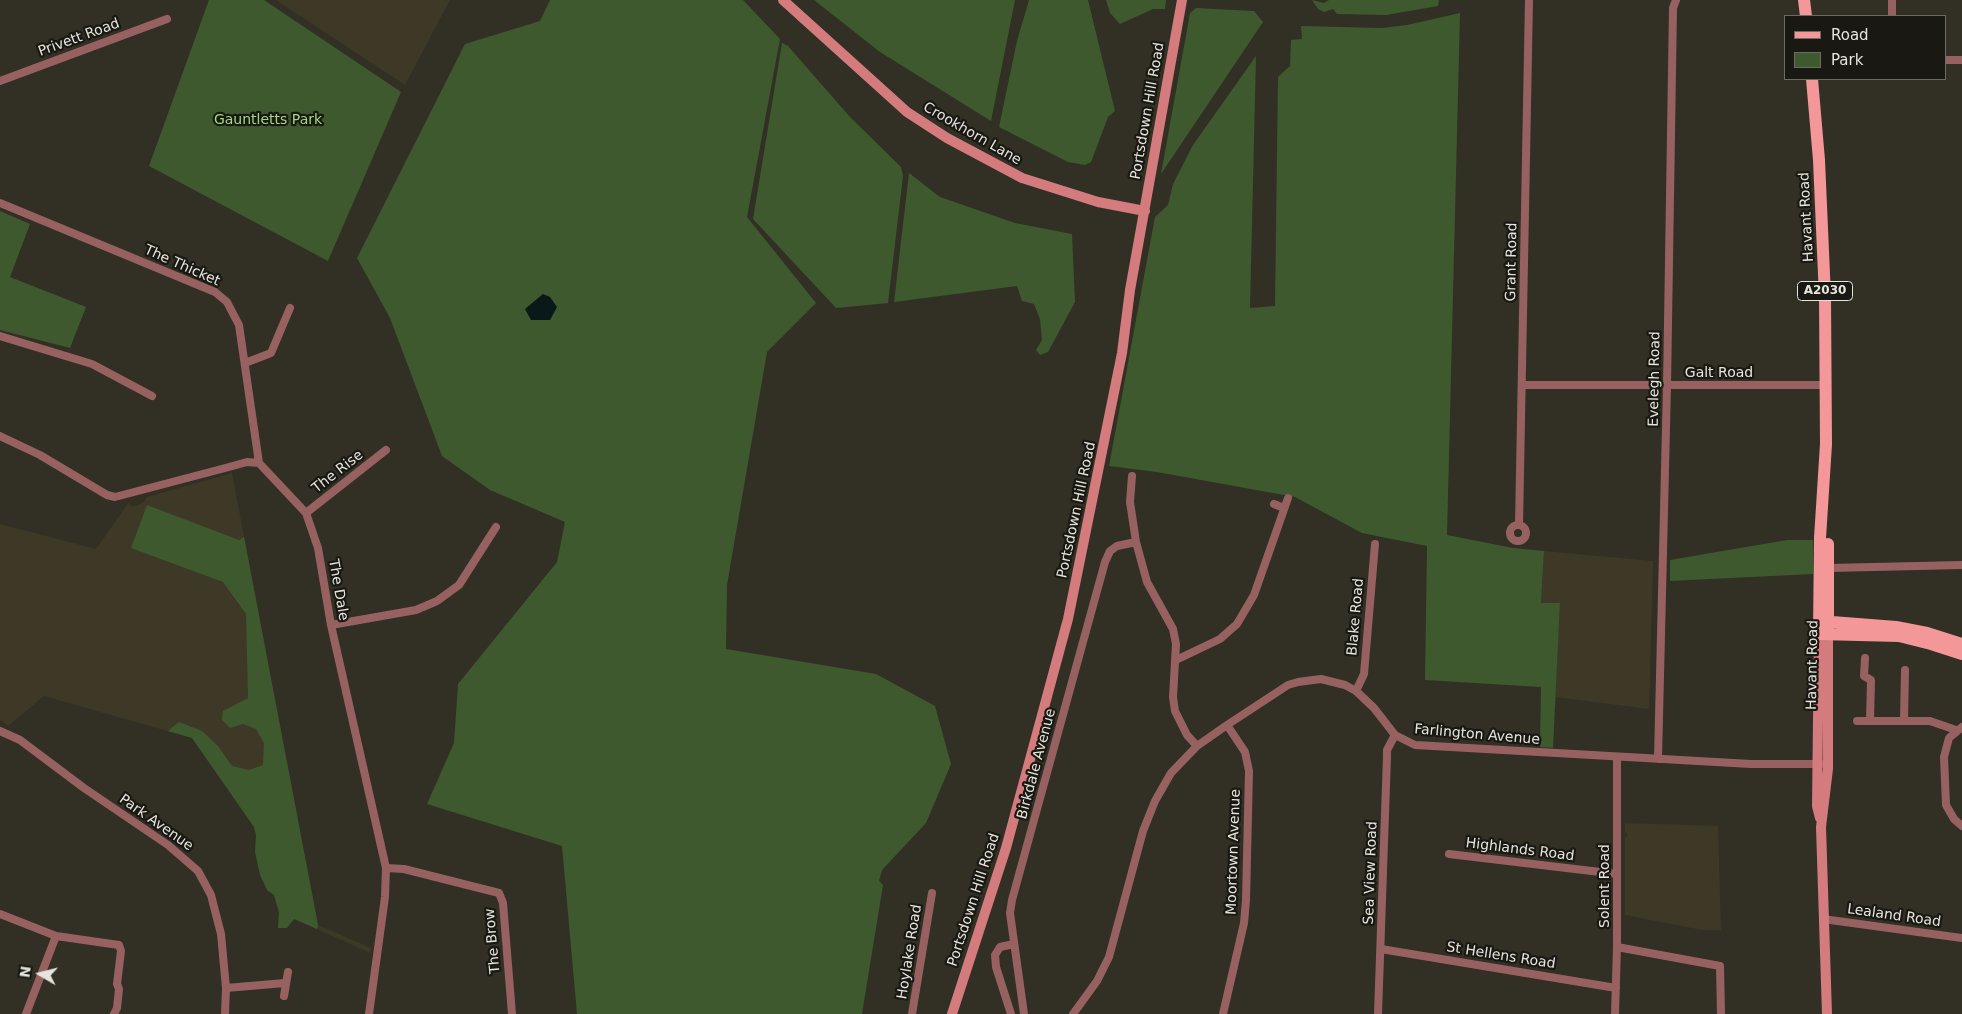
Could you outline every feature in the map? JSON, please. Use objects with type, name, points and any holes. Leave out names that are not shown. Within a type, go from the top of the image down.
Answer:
[{"type":"main road","name":"Crookhorn Lane","points":[[782,0],[907,112],[947,138],[1022,178],[1098,202],[1145,211]]},
{"type":"main road","name":"Portsdown Hill Road","points":[[952,1014],[1006,848],[1068,619],[1122,353],[1130,290],[1182,0]]},
{"type":"main road","points":[[1804,0],[1806,15]]},
{"type":"main road","name":"Havant Road","points":[[1812,80],[1824,245],[1826,386],[1824,504],[1820,538],[1824,621],[1822,762],[1826,793],[1821,826],[1827,1014]]},
{"type":"main road","name":"Havant Road","points":[[1824,504],[1829,568],[1824,621]]},
{"type":"main road","points":[[1824,621],[1904,628],[1962,644]]},
{"type":"main road","points":[[1824,634],[1899,636],[1962,654]]},
{"type":"street","name":"Grant Road","points":[[1519,525],[1529,0]]},
{"type":"street","name":"Evelegh Road","points":[[1658,760],[1667,386],[1673,8],[1676,0]]},
{"type":"street","points":[[1892,0],[1892,15]]},
{"type":"street","name":"Privett Road","points":[[0,81],[167,19]]},
{"type":"street","points":[[1947,60],[1962,60]]},
{"type":"street","name":"The Thicket","points":[[0,203],[215,292],[227,302],[235,313],[240,325],[259,462]]},
{"type":"street","points":[[245,363],[271,353],[290,308]]},
{"type":"street","points":[[0,336],[92,364],[152,396]]},
{"type":"street","name":"Galt Road","points":[[1522,385],[1826,386]]},
{"type":"street","points":[[0,436],[40,455],[107,495],[115,497],[229,466],[247,462],[259,462]]},
{"type":"street","name":"The Rise","points":[[306,513],[386,450]]},
{"type":"street","name":"The Dale","points":[[259,462],[306,513],[318,548],[331,625],[386,868],[385,897],[369,1014]]},
{"type":"street","points":[[1132,476],[1130,502],[1136,542],[1147,582],[1173,629],[1176,660],[1172,697],[1175,711],[1187,735],[1197,746]]},
{"type":"street","points":[[1176,660],[1220,639],[1237,624],[1254,595],[1288,498]]},
{"type":"street","points":[[1274,504],[1284,508]]},
{"type":"street","points":[[331,625],[416,610],[437,601],[459,585],[496,527]]},
{"type":"street","name":"Birkdale Avenue","points":[[1024,1014],[1010,913],[1012,900],[1105,562],[1110,551],[1117,546],[1136,542]]},
{"type":"street","name":"Blake Road","points":[[1356,691],[1364,674],[1375,544]]},
{"type":"street","points":[[1829,568],[1962,565]]},
{"type":"street","points":[[1865,658],[1864,676],[1870,680],[1870,722]]},
{"type":"street","points":[[1904,721],[1905,670]]},
{"type":"street","name":"Farlington Avenue","points":[[1073,1014],[1097,981],[1110,957],[1142,836],[1155,801],[1171,773],[1197,746],[1288,685],[1320,679],[1345,685],[1356,691],[1374,708],[1395,735],[1404,741],[1422,746],[1658,760],[1822,762]]},
{"type":"street","points":[[1857,721],[1930,720],[1959,728],[1949,738],[1944,757],[1945,797],[1950,812],[1962,826]]},
{"type":"street","name":"Moortown Avenue","points":[[1223,1014],[1244,923],[1249,771],[1245,752],[1227,725]]},
{"type":"street","name":"Park Avenue","points":[[0,731],[20,740],[84,788],[168,844],[198,871],[211,895],[221,934],[226,988],[224,1014]]},
{"type":"street","name":"Sea View Road","points":[[1378,1014],[1387,750],[1395,735]]},
{"type":"street","name":"Solent Road","points":[[1615,1014],[1617,757]]},
{"type":"street","name":"Highlands Road","points":[[1449,854],[1617,874]]},
{"type":"street","name":"The Brow","points":[[386,868],[404,869],[499,893],[503,903],[512,1014]]},
{"type":"street","name":"Hoylake Road","points":[[912,1014],[932,893]]},
{"type":"street","points":[[0,914],[56,936],[119,945],[121,951],[117,984],[119,989],[117,1008],[114,1014]]},
{"type":"street","name":"Lealand Road","points":[[1823,919],[1962,938]]},
{"type":"street","points":[[26,1014],[56,936]]},
{"type":"street","points":[[1011,1014],[996,967],[996,955],[1000,947],[1014,944]]},
{"type":"street","points":[[1617,947],[1720,966],[1721,1014]]},
{"type":"street","name":"St Hellens Road","points":[[1381,949],[1616,988]]},
{"type":"street","points":[[284,996],[288,972]]},
{"type":"street","points":[[226,988],[286,983]]},
{"type":"shaded area","points":[[276,0],[450,0],[405,85]]},
{"type":"shaded area","points":[[543,294],[550,297],[557,307],[550,320],[531,320],[525,309]]},
{"type":"shaded area","points":[[232,473],[318,925],[371,948],[370,953],[279,912],[254,827],[192,738],[44,696],[8,726],[0,720],[0,524],[96,549],[129,502],[132,507],[143,503],[147,497]]},
{"type":"shaded area","points":[[1544,551],[1653,561],[1649,709],[1555,697],[1560,604],[1541,603]]},
{"type":"shaded area","points":[[1625,823],[1718,826],[1721,930],[1702,930],[1625,915],[1625,838],[1628,835],[1625,831]]},
{"type":"green space","name":"Gauntletts Park","points":[[209,0],[264,0],[401,92],[328,261],[149,166]]},
{"type":"green space","points":[[550,0],[743,0],[780,39],[747,217],[816,303],[767,352],[727,585],[726,649],[876,674],[935,706],[951,764],[926,823],[882,870],[879,881],[883,885],[862,1014],[577,1014],[562,846],[427,804],[454,743],[458,684],[557,562],[565,522],[490,490],[442,456],[390,318],[357,258],[465,44],[540,21]]},
{"type":"green space","points":[[814,0],[1015,0],[991,121],[880,52]]},
{"type":"green space","points":[[1029,0],[1088,0],[1115,111],[1108,117],[1091,162],[1085,165],[1068,162],[999,127],[1017,41]]},
{"type":"green space","points":[[1106,0],[1166,0],[1165,9],[1153,9],[1120,24],[1110,13]]},
{"type":"green space","points":[[1312,0],[1324,3],[1329,0],[1439,0],[1438,6],[1386,15],[1337,14],[1333,9],[1324,12],[1318,9]]},
{"type":"green space","points":[[1196,8],[1254,11],[1263,22],[1161,174],[1190,13]]},
{"type":"green space","points":[[1460,13],[1447,535],[1513,548],[1544,551],[1541,603],[1560,603],[1553,748],[1540,747],[1541,687],[1425,680],[1427,546],[1362,533],[1295,497],[1157,472],[1109,466],[1155,217],[1168,205],[1173,184],[1193,145],[1256,56],[1250,308],[1275,306],[1278,77],[1290,66],[1291,40],[1302,39],[1301,26],[1382,28],[1407,25]]},
{"type":"green space","points":[[782,43],[788,46],[850,117],[901,167],[903,176],[888,303],[836,308],[753,219]]},
{"type":"green space","points":[[909,173],[940,197],[1015,223],[1072,234],[1075,302],[1048,352],[1040,355],[1036,350],[1042,340],[1040,319],[1034,304],[1022,301],[1017,286],[894,302]]},
{"type":"green space","points":[[0,211],[30,224],[10,277],[86,307],[70,348],[0,330]]},
{"type":"green space","points":[[147,505],[239,540],[244,537],[318,925],[317,929],[294,919],[287,928],[278,928],[279,912],[274,895],[267,890],[260,875],[255,852],[256,835],[254,827],[192,738],[168,731],[179,722],[202,731],[218,746],[232,766],[249,770],[263,765],[264,743],[256,729],[243,724],[230,728],[222,720],[223,711],[248,698],[246,614],[223,582],[131,548]]},
{"type":"green space","points":[[1787,540],[1813,540],[1813,574],[1670,581],[1670,560]]}]
